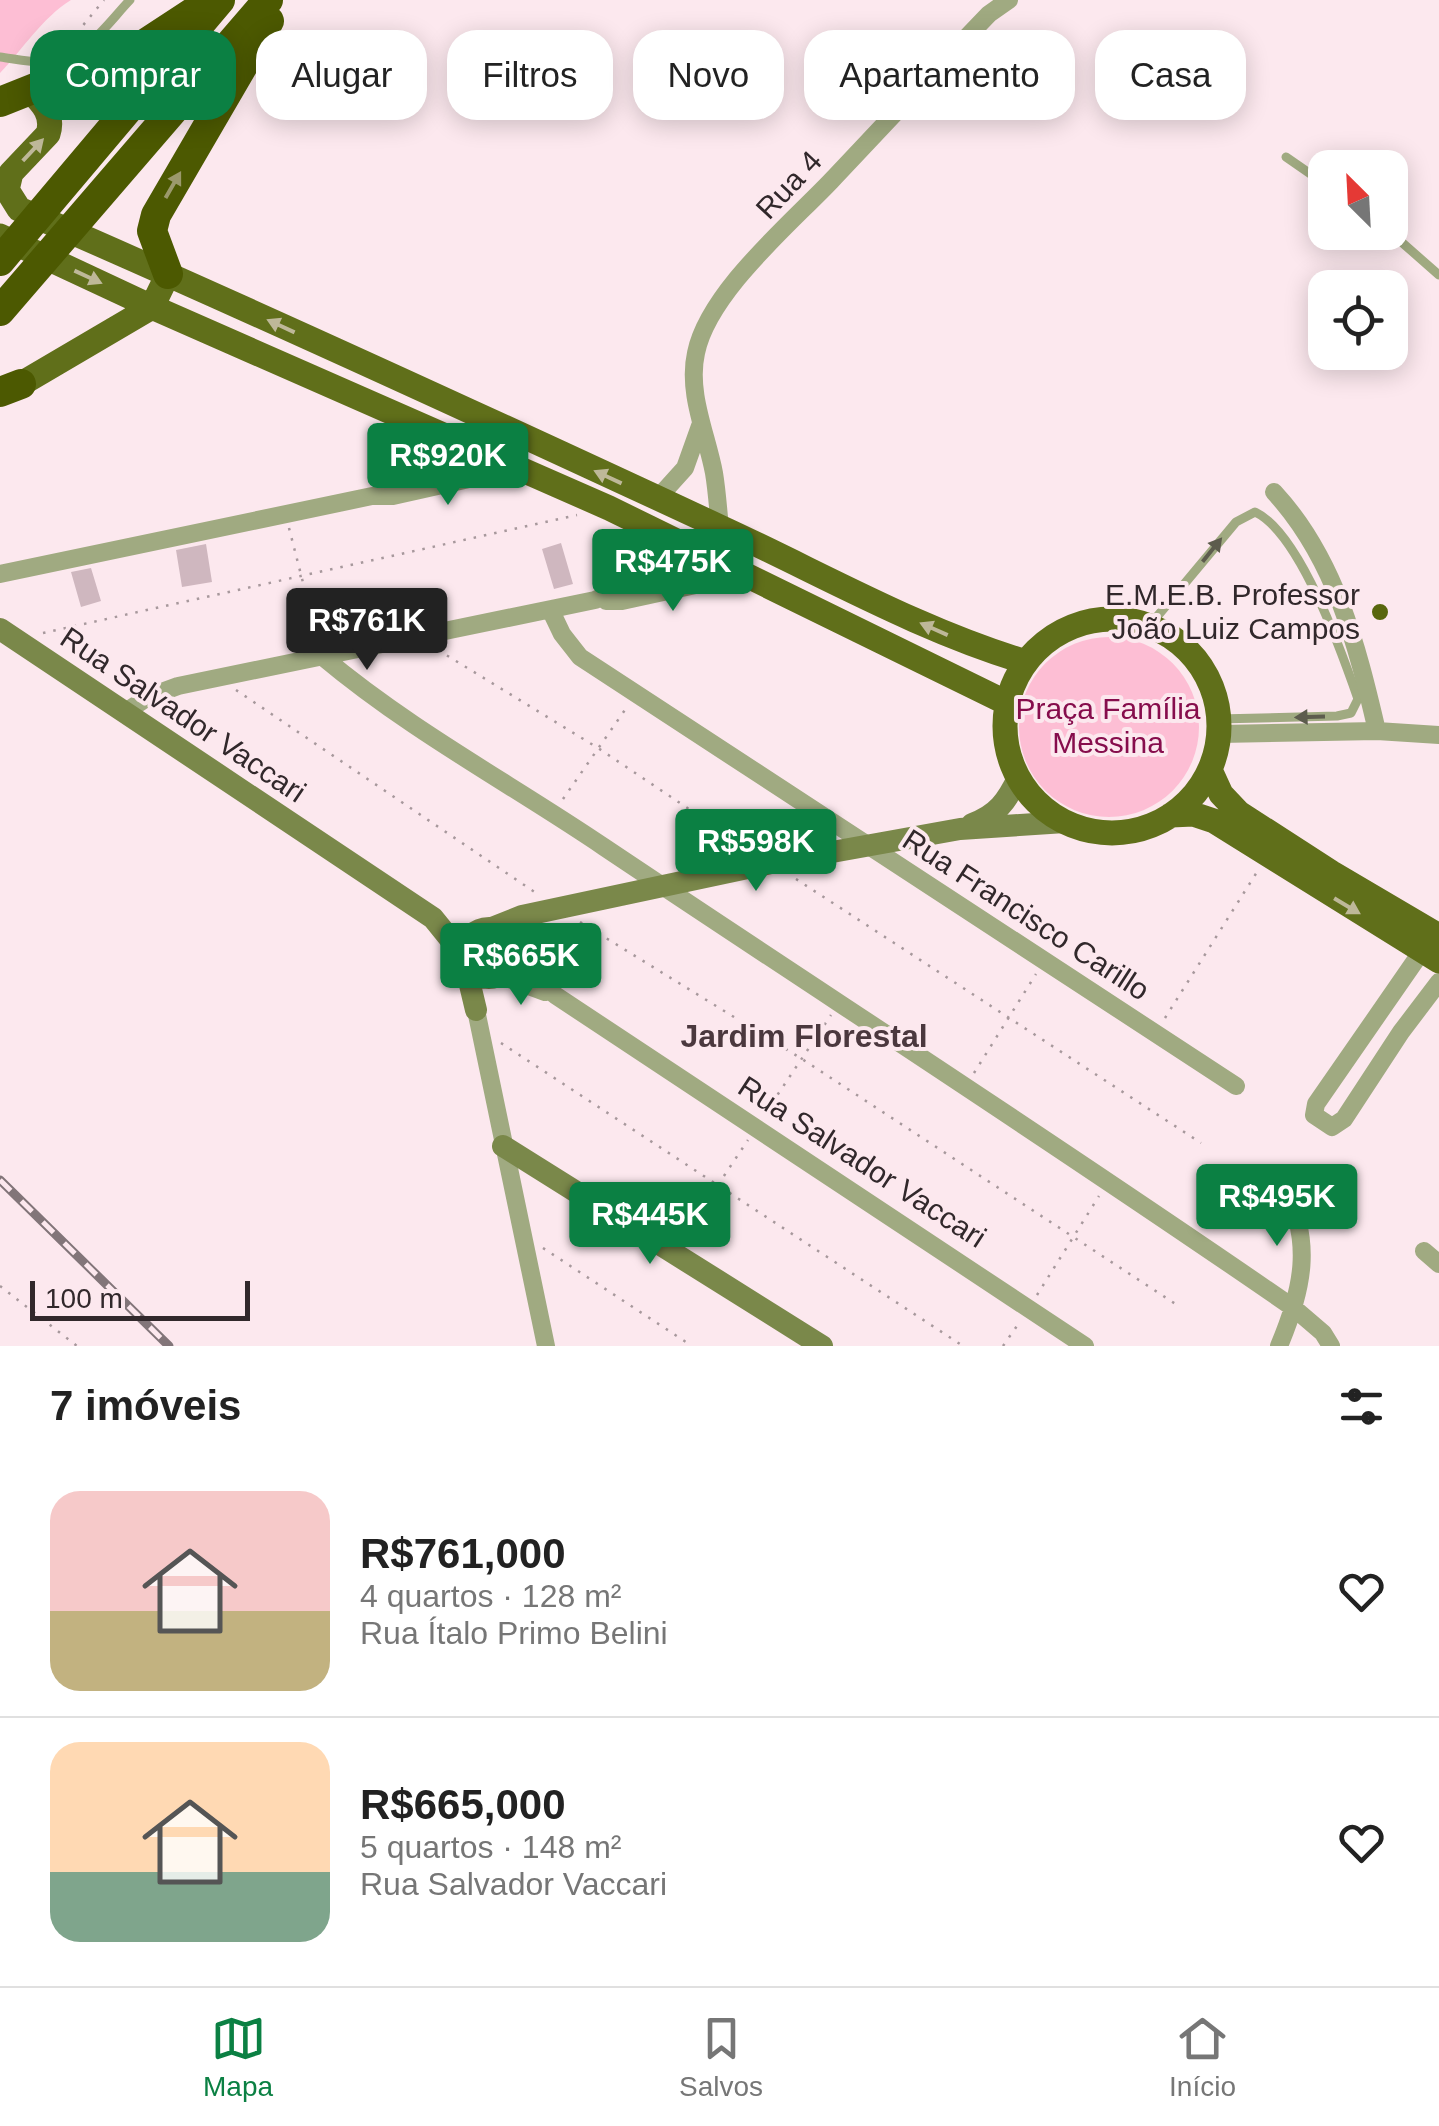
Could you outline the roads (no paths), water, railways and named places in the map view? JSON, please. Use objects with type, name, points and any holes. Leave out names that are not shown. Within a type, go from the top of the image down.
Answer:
[{"type":"highway","points":[[169,30],[209,0]]},
{"type":"highway","points":[[0,261],[220,0]]},
{"type":"highway","points":[[0,311],[268,0]]},
{"type":"highway","points":[[168,274],[152,232],[156,215],[282,0]]},
{"type":"highway","points":[[0,102],[30,91]]},
{"type":"main road","points":[[50,120],[48,134],[11,174],[6,190],[18,208],[720,526],[930,628],[974,647],[1026,662]]},
{"type":"main road","points":[[0,236],[609,508],[1008,702]]},
{"type":"main road","points":[[7,392],[152,307],[168,274]]},
{"type":"main road","points":[[1116,618],[1150,625],[1180,642],[1204,668],[1217,700],[1219,727],[1210,770],[1194,796],[1171,816],[1146,828],[1119,833],[1091,831],[1065,822],[1038,804],[1018,778],[1008,754],[1008,702],[1026,662],[1050,638],[1082,623],[1116,618]]},
{"type":"main road","points":[[1210,770],[1221,794],[1240,813],[1332,873],[1433,949]]},
{"type":"main road","points":[[1171,816],[1193,814],[1214,821],[1433,949]]},
{"type":"street","name":"Rua 4","points":[[720,526],[714,472],[700,426],[695,356],[718,302],[992,7],[1009,0]]},
{"type":"street","points":[[302,372],[318,342]]},
{"type":"street","points":[[372,496],[412,476],[420,467],[424,424]]},
{"type":"street","name":"Rua 4","points":[[656,500],[686,468],[700,426]]},
{"type":"street","points":[[0,574],[518,468]]},
{"type":"street","points":[[1274,492],[1314,544],[1377,731]]},
{"type":"street","points":[[124,713],[148,697],[178,686],[595,600],[639,580],[646,572],[650,558],[649,529]]},
{"type":"street","points":[[595,600],[622,601],[746,574]]},
{"type":"street","name":"Rua Francisco Carillo","points":[[551,611],[580,657],[1236,1086]]},
{"type":"street","name":"Rua Salvador Vaccari","points":[[8,634],[433,918],[464,959]]},
{"type":"street","points":[[323,657],[368,695],[1109,1179],[1295,1308],[1331,1346]]},
{"type":"street","points":[[1219,727],[1439,736]]},
{"type":"street","points":[[960,829],[993,815],[1018,778]]},
{"type":"street","points":[[546,1346],[464,959],[466,941],[507,920],[770,863],[960,829],[1065,822]]},
{"type":"street","points":[[478,1019],[525,930],[552,912]]},
{"type":"street","name":"Rua Salvador Vaccari","points":[[433,918],[485,929]]},
{"type":"street","points":[[485,929],[508,936],[506,966]]},
{"type":"street","points":[[1433,949],[1316,1104],[1314,1114],[1332,1127],[1344,1119],[1439,982]]},
{"type":"street","points":[[464,959],[476,976],[506,966]]},
{"type":"street","name":"Rua Salvador Vaccari","points":[[506,966],[1086,1346]]},
{"type":"street","points":[[503,1146],[822,1346]]},
{"type":"street","points":[[1279,1346],[1295,1308],[1303,1271],[1296,1209],[1284,1185]]},
{"type":"street","points":[[1424,1251],[1439,1264]]},
{"type":"lane","points":[[0,58],[47,62],[73,55],[100,34],[130,0]]},
{"type":"lane","points":[[1286,158],[1308,173]]},
{"type":"lane","points":[[1408,248],[1439,275]]},
{"type":"lane","points":[[1150,625],[1236,522],[1255,512],[1268,518],[1295,555],[1340,628],[1358,700],[1351,712],[1338,716],[1219,727]]},
{"type":"railway","points":[[0,1180],[169,1346]]},
{"type":"place","name":"E.M.E.B. Professor João Luiz Campos","points":[[1380,612]]},
{"type":"district","name":"Jardim Florestal","points":[[804,1036]]},
{"type":"park label","name":"Praça Família Messina","points":[[1108,726]]}]
